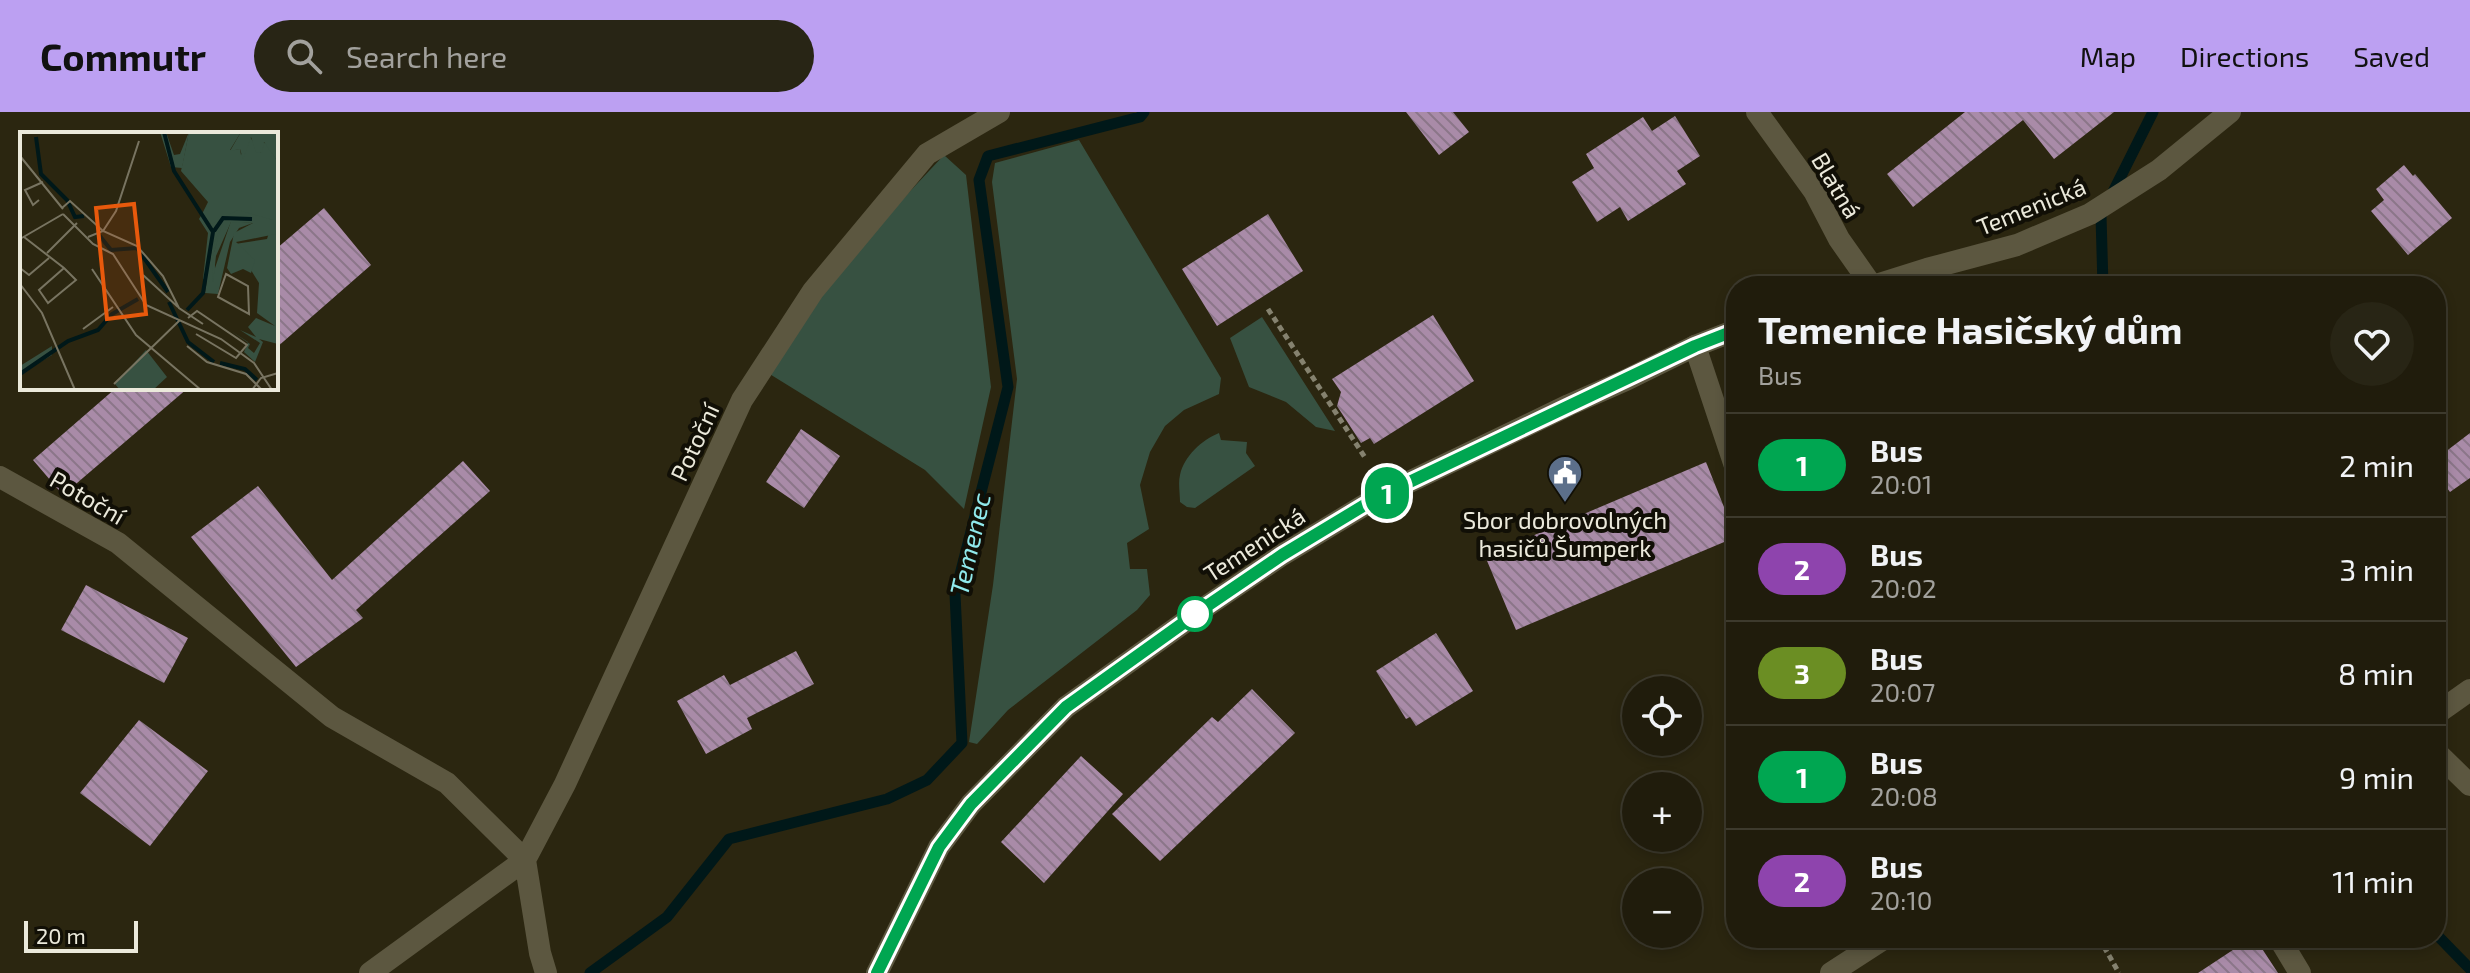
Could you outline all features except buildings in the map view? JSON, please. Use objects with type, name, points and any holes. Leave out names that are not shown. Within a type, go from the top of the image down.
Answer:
[{"type":"street","name":"Potoční","points":[[370,973],[525,860],[565,784],[742,400],[813,291],[927,154],[999,112]]},
{"type":"street","name":"Blatná","points":[[1757,112],[1814,191],[1839,239],[1865,276]]},
{"type":"street","name":"Temenická","points":[[1904,276],[2017,245],[2090,214],[2159,170],[2230,112]]},
{"type":"street","name":"Temenická","points":[[877,973],[939,847],[971,804],[1066,707],[1282,555],[1378,497],[1726,334]]},
{"type":"street","points":[[1695,346],[1726,439]]},
{"type":"street","name":"Potoční","points":[[0,477],[118,543],[332,717],[447,783],[525,860]]},
{"type":"street","points":[[2446,707],[2470,690]]},
{"type":"street","points":[[2446,762],[2470,785]]},
{"type":"street","points":[[525,860],[546,973]]},
{"type":"street","points":[[1831,973],[1870,948]]},
{"type":"street","points":[[2285,948],[2300,973]]},
{"type":"path","points":[[1268,309],[1366,459]]},
{"type":"path","points":[[2105,948],[2119,973]]},
{"type":"green space","points":[[1079,140],[1221,378],[1219,394],[1184,410],[1165,426],[1150,452],[1140,485],[1149,529],[1127,543],[1130,569],[1147,569],[1150,595],[1137,610],[1008,710],[977,744],[969,742],[993,585],[1017,379],[992,182],[995,163]]},
{"type":"green space","points":[[944,155],[966,175],[991,387],[964,509],[925,470],[768,373],[823,292],[885,218]]},
{"type":"green space","points":[[1262,317],[1335,431],[1316,427],[1286,402],[1249,387],[1230,338]]},
{"type":"green space","points":[[1219,433],[1221,440],[1247,442],[1246,453],[1255,466],[1195,508],[1187,507],[1180,502],[1179,481],[1185,461],[1206,440]]},
{"type":"waterway","name":"Temenec","points":[[590,973],[667,917],[729,839],[887,799],[927,780],[962,743],[955,594],[1008,387],[979,180],[988,156],[1140,117],[1144,112]]},
{"type":"waterway","points":[[2103,276],[2101,216],[2153,112]]},
{"type":"waterway","points":[[2446,944],[2470,969]]},
{"type":"bus line","name":"1","points":[[877,973],[939,847],[971,804],[1066,707],[1282,555],[1378,497],[1726,334]]},
{"type":"place","name":"Sbor dobrovolných hasičů Šumperk","points":[[1565,504]]}]
